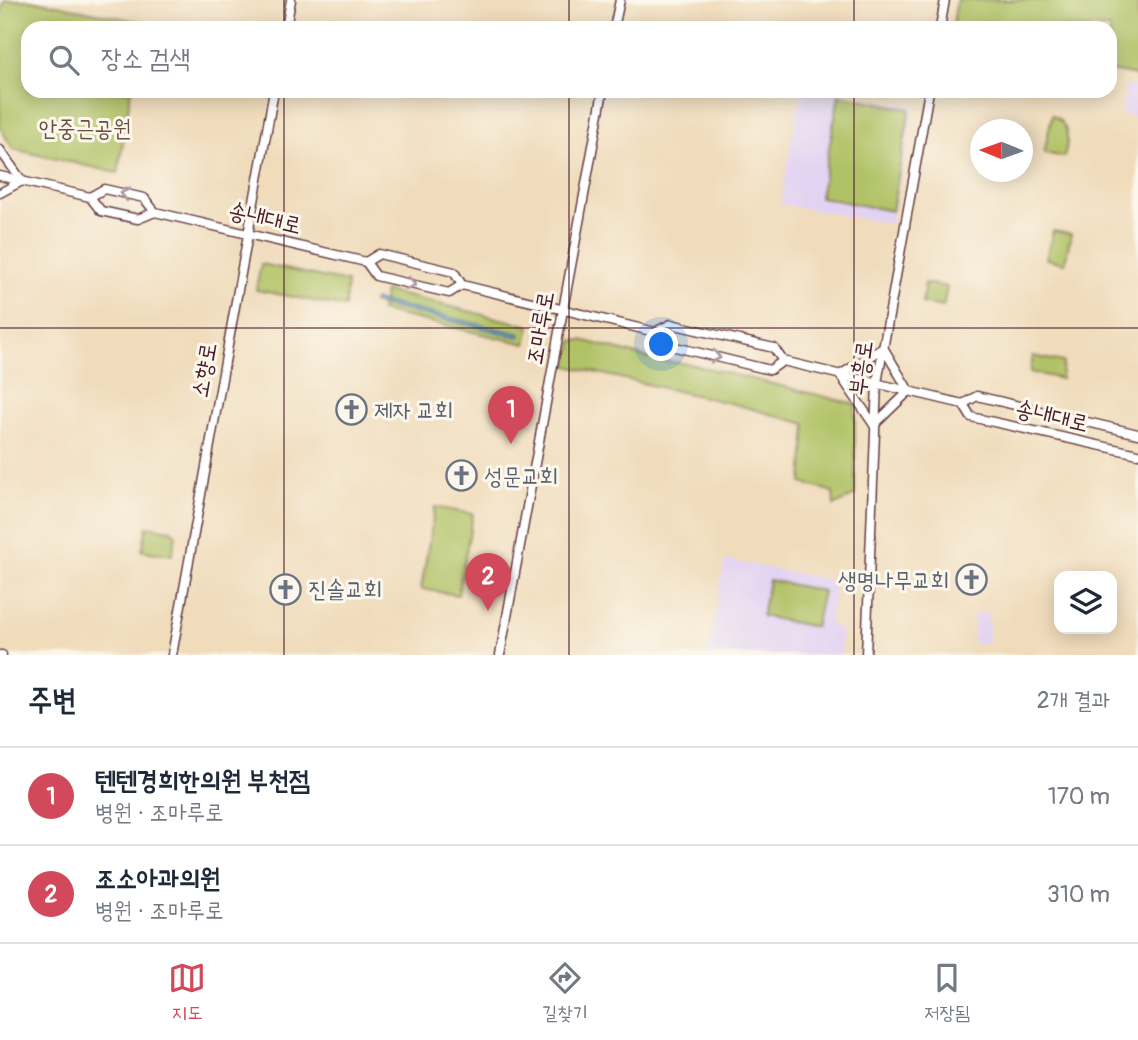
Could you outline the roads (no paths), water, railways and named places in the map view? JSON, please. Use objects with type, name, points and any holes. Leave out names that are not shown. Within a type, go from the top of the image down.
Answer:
[{"type":"street","points":[[287,21],[291,0]]},
{"type":"street","points":[[616,21],[620,0]]},
{"type":"street","points":[[941,21],[945,0]]},
{"type":"street","name":"소향로","points":[[172,655],[273,98]]},
{"type":"street","name":"조마루로","points":[[500,655],[602,98]]},
{"type":"street","name":"부흥로","points":[[866,655],[877,383],[928,98]]},
{"type":"street","points":[[0,150],[22,181],[0,194]]},
{"type":"street","name":"송내대로","points":[[0,176],[90,197],[101,211],[138,219],[155,212],[366,262],[376,276],[449,293],[462,285]]},
{"type":"street","name":"송내대로","points":[[90,197],[104,189],[144,198],[155,212]]},
{"type":"street","name":"송내대로","points":[[366,262],[379,254],[454,272],[462,285],[655,332],[667,345],[770,370],[783,361]]},
{"type":"street","name":"송내대로","points":[[655,332],[671,324],[774,348],[783,361],[963,404],[977,396],[1138,434]]},
{"type":"street","points":[[883,348],[909,391],[874,425],[840,375],[883,348]]},
{"type":"street","name":"송내대로","points":[[963,404],[971,417],[1138,454]]},
{"type":"water","points":[[374,300],[521,334],[520,337],[373,303]]},
{"type":"place","name":"제자 교회","points":[[351,410]]},
{"type":"place","name":"텐텐경희한의원 부천점","points":[[511,444]]},
{"type":"place","name":"성문교회","points":[[461,476]]},
{"type":"place","name":"생명나무교회","points":[[972,580]]},
{"type":"place","name":"진솔교회","points":[[285,589]]},
{"type":"place","name":"조소아과의원","points":[[488,611]]},
{"type":"park label","name":"안중근공원","points":[[85,128]]}]
